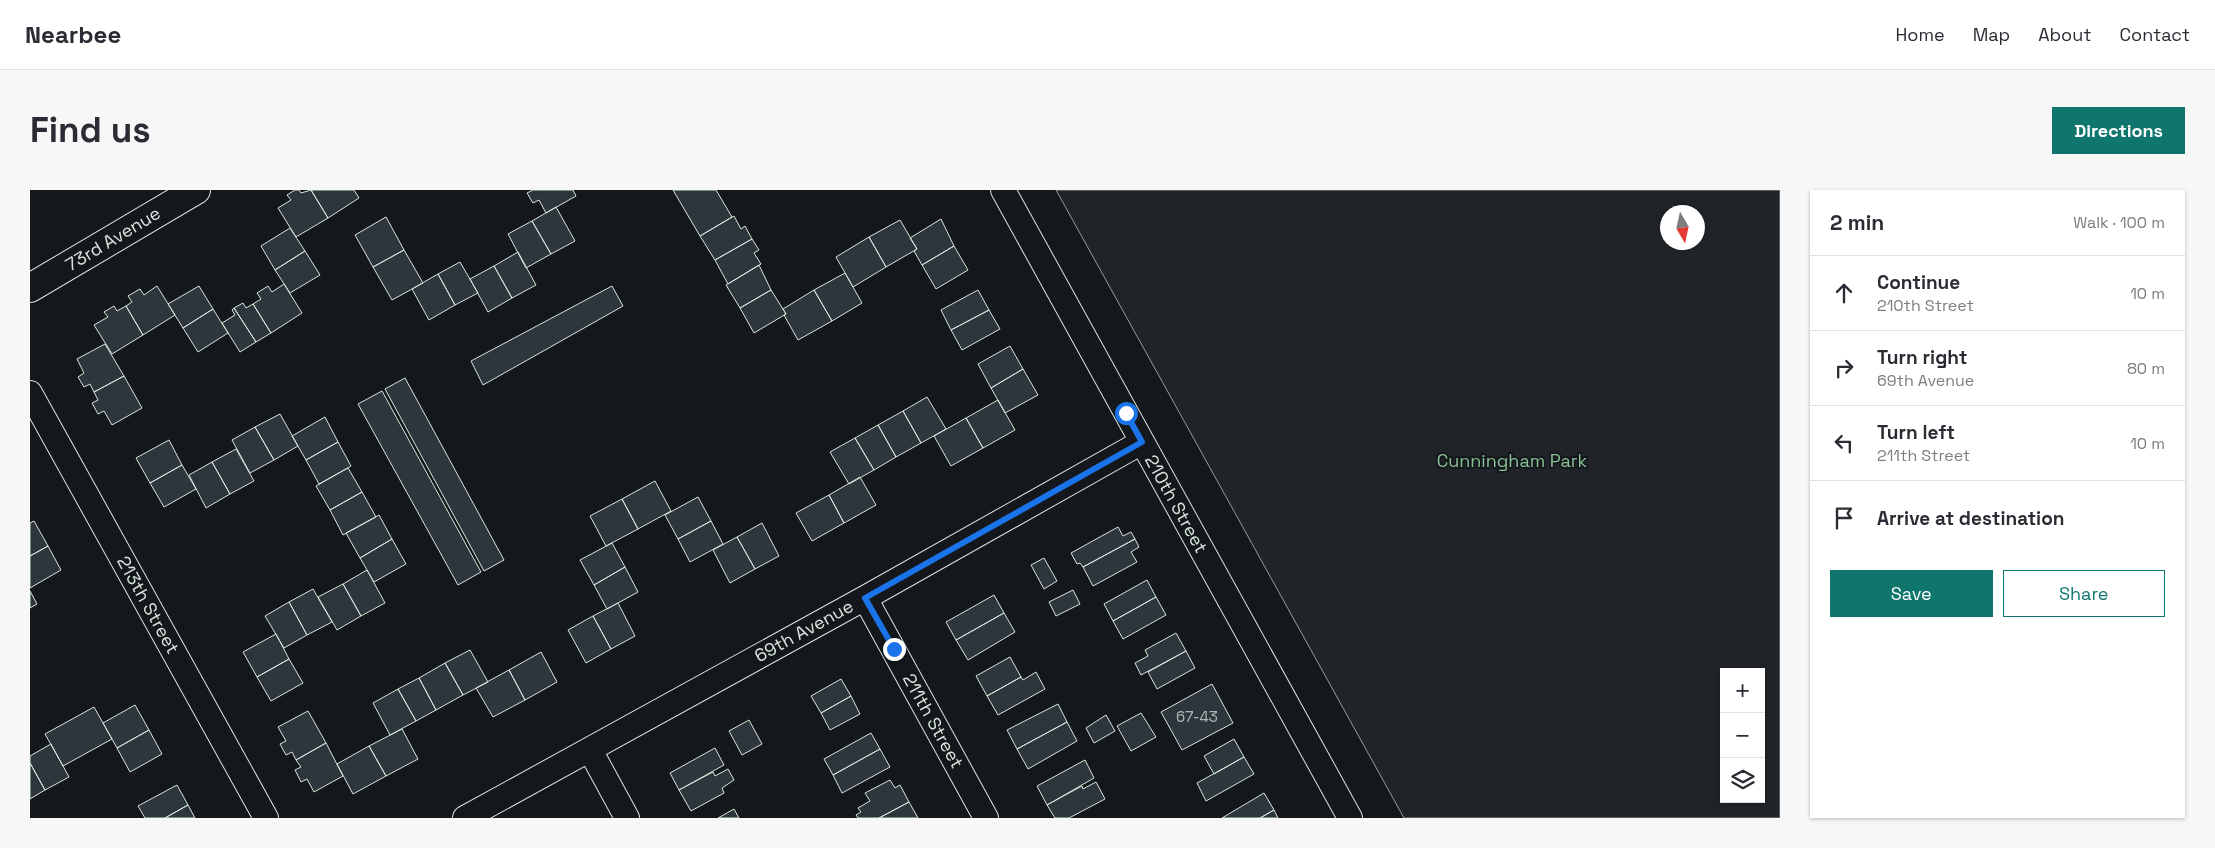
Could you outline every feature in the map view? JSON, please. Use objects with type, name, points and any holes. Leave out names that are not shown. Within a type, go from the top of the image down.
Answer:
[{"type":"street","name":"73rd Avenue","points":[[30,288],[196,190]]},
{"type":"street","name":"210th Street","points":[[1003,190],[1350,818]]},
{"type":"street","name":"213th Street","points":[[30,392],[266,818]]},
{"type":"street","name":"69th Avenue","points":[[465,818],[865,598],[1142,442]]},
{"type":"street","name":"211th Street","points":[[865,598],[986,818]]},
{"type":"street","points":[[590,750],[627,818]]},
{"type":"green space","name":"Cunningham Park","points":[[1056,190],[1780,190],[1780,818],[1404,818]]},
{"type":"building","points":[[295,190],[299,190],[301,193],[311,190],[328,218],[296,237],[278,208],[291,200],[287,195]]},
{"type":"building","points":[[311,190],[354,190],[359,198],[328,218]]},
{"type":"building","points":[[533,190],[573,190],[576,196],[546,213],[539,200],[533,203],[527,193]]},
{"type":"building","points":[[673,190],[716,190],[732,217],[700,236]]},
{"type":"building","points":[[556,207],[575,241],[551,254],[532,221]]},
{"type":"building","points":[[734,216],[741,229],[745,226],[752,239],[715,260],[700,236]]},
{"type":"building","points":[[386,217],[404,250],[373,267],[355,235]]},
{"type":"building","points":[[941,219],[954,246],[922,265],[914,251],[917,249],[910,238]]},
{"type":"building","points":[[900,220],[917,249],[886,267],[869,237]]},
{"type":"building","points":[[532,221],[551,254],[526,268],[508,234]]},
{"type":"building","points":[[290,228],[305,251],[275,270],[261,246]]},
{"type":"building","points":[[869,237],[886,267],[853,287],[836,257]]},
{"type":"building","points":[[752,239],[759,250],[754,253],[761,264],[728,284],[715,260]]},
{"type":"building","points":[[954,246],[968,270],[936,289],[922,265]]},
{"type":"building","points":[[404,250],[423,283],[392,300],[373,267]]},
{"type":"building","points":[[305,251],[320,275],[290,293],[275,270]]},
{"type":"building","points":[[518,252],[536,285],[512,298],[494,266]]},
{"type":"building","points":[[460,262],[478,293],[455,305],[438,274]]},
{"type":"building","points":[[759,265],[771,290],[740,308],[726,285]]},
{"type":"building","points":[[494,266],[512,298],[488,312],[470,279]]},
{"type":"building","points":[[845,273],[862,303],[832,321],[814,290]]},
{"type":"building","points":[[438,274],[455,305],[429,320],[412,289]]},
{"type":"building","points":[[284,284],[302,313],[271,333],[253,304],[261,299],[257,293],[268,286],[272,292]]},
{"type":"building","points":[[157,286],[175,315],[143,335],[126,306],[132,302],[128,296],[140,289],[144,295]]},
{"type":"building","points":[[199,286],[213,309],[183,328],[168,304]]},
{"type":"building","points":[[612,286],[623,306],[483,385],[471,361]]},
{"type":"building","points":[[771,290],[786,314],[754,333],[740,308]]},
{"type":"building","points":[[814,290],[832,321],[798,340],[784,315],[786,314],[783,309]]},
{"type":"building","points":[[978,290],[989,310],[951,330],[941,310]]},
{"type":"building","points":[[243,303],[246,308],[253,304],[271,333],[256,342],[234,308]]},
{"type":"building","points":[[114,306],[117,311],[126,306],[143,335],[112,354],[94,325],[108,317],[104,312]]},
{"type":"building","points":[[234,308],[256,342],[240,352],[222,323],[235,315],[232,310]]},
{"type":"building","points":[[213,309],[228,333],[198,352],[183,328]]},
{"type":"building","points":[[989,310],[1000,329],[962,350],[951,330]]},
{"type":"building","points":[[105,344],[124,376],[94,392],[90,384],[84,387],[78,377],[84,373],[77,359]]},
{"type":"building","points":[[1010,346],[1023,369],[991,388],[978,364]]},
{"type":"building","points":[[1023,369],[1038,395],[1005,413],[991,388]]},
{"type":"building","points":[[124,376],[142,408],[112,425],[104,411],[98,414],[92,403],[98,400],[94,392]]},
{"type":"building","points":[[405,378],[504,560],[484,571],[385,389]]},
{"type":"building","points":[[382,391],[481,572],[458,585],[358,404]]},
{"type":"building","points":[[927,397],[946,429],[921,443],[903,411]]},
{"type":"building","points":[[998,400],[1015,430],[983,448],[966,418]]},
{"type":"building","points":[[903,411],[921,443],[896,457],[878,425]]},
{"type":"building","points":[[280,414],[298,446],[274,460],[255,427]]},
{"type":"building","points":[[325,417],[338,442],[306,460],[292,436]]},
{"type":"building","points":[[966,418],[983,448],[951,466],[934,436]]},
{"type":"building","points":[[878,425],[896,457],[874,470],[855,438]]},
{"type":"building","points":[[255,427],[274,460],[250,473],[232,440]]},
{"type":"building","points":[[855,438],[874,470],[849,484],[830,452]]},
{"type":"building","points":[[169,440],[182,465],[150,483],[136,458]]},
{"type":"building","points":[[338,442],[351,466],[319,484],[306,460]]},
{"type":"building","points":[[236,449],[254,481],[230,494],[212,462]]},
{"type":"building","points":[[212,462],[230,494],[206,508],[189,475]]},
{"type":"building","points":[[182,465],[196,489],[164,507],[150,483]]},
{"type":"building","points":[[348,468],[362,492],[330,510],[316,486]]},
{"type":"building","points":[[860,477],[876,505],[844,523],[829,495]]},
{"type":"building","points":[[655,481],[671,511],[638,529],[622,499]]},
{"type":"building","points":[[362,492],[376,517],[343,535],[330,510]]},
{"type":"building","points":[[829,495],[844,523],[812,541],[796,513]]},
{"type":"building","points":[[698,497],[711,521],[678,539],[665,515]]},
{"type":"building","points":[[622,499],[638,529],[606,546],[590,516]]},
{"type":"building","points":[[379,515],[392,539],[360,558],[346,533]]},
{"type":"building","points":[[34,521],[48,546],[30,556],[30,523]]},
{"type":"building","points":[[711,521],[723,544],[690,562],[678,539]]},
{"type":"building","points":[[762,523],[779,556],[755,569],[737,537]]},
{"type":"building","points":[[1118,527],[1123,536],[1131,532],[1135,539],[1083,567],[1080,563],[1077,564],[1071,553]]},
{"type":"building","points":[[737,537],[755,569],[730,583],[713,550]]},
{"type":"building","points":[[392,539],[406,564],[374,582],[360,558]]},
{"type":"building","points":[[1135,539],[1139,547],[1131,552],[1137,562],[1093,586],[1083,567]]},
{"type":"building","points":[[612,543],[625,567],[594,585],[580,560]]},
{"type":"building","points":[[48,546],[61,570],[30,588],[30,556]]},
{"type":"building","points":[[1044,558],[1057,581],[1044,589],[1031,565]]},
{"type":"building","points":[[625,567],[638,592],[607,609],[594,585]]},
{"type":"building","points":[[367,570],[385,603],[361,616],[343,584]]},
{"type":"building","points":[[1147,580],[1156,597],[1113,621],[1104,604]]},
{"type":"building","points":[[343,584],[361,616],[337,630],[318,597]]},
{"type":"building","points":[[313,589],[332,622],[307,635],[289,602]]},
{"type":"building","points":[[1073,590],[1080,604],[1056,616],[1049,602]]},
{"type":"building","points":[[30,591],[37,604],[30,608]]},
{"type":"building","points":[[994,595],[1004,613],[956,640],[946,622]]},
{"type":"building","points":[[1156,597],[1166,615],[1123,639],[1113,621]]},
{"type":"building","points":[[289,602],[307,635],[284,648],[265,616]]},
{"type":"building","points":[[618,603],[635,636],[611,649],[593,616]]},
{"type":"building","points":[[1004,613],[1015,632],[968,660],[956,640]]},
{"type":"building","points":[[593,616],[611,649],[586,663],[568,630]]},
{"type":"building","points":[[1176,633],[1186,651],[1141,675],[1135,663],[1148,656],[1145,650]]},
{"type":"building","points":[[276,634],[289,659],[257,677],[243,652]]},
{"type":"building","points":[[470,650],[488,682],[463,695],[445,663]]},
{"type":"building","points":[[1186,651],[1195,668],[1157,689],[1148,672]]},
{"type":"building","points":[[541,652],[557,682],[525,700],[509,670]]},
{"type":"building","points":[[1010,657],[1021,677],[987,696],[976,676]]},
{"type":"building","points":[[289,659],[303,683],[271,701],[257,677]]},
{"type":"building","points":[[445,663],[463,695],[436,710],[419,678]]},
{"type":"building","points":[[509,670],[525,700],[493,717],[476,688]]},
{"type":"building","points":[[1036,672],[1045,689],[998,715],[987,696],[1021,677],[1023,680]]},
{"type":"building","points":[[419,678],[436,710],[416,721],[398,689]]},
{"type":"building","points":[[841,679],[851,696],[821,713],[811,696]]},
{"type":"building","points":[[1212,684],[1233,723],[1182,750],[1161,712]]},
{"type":"building","points":[[398,689],[416,721],[390,735],[373,703]]},
{"type":"building","points":[[851,696],[860,714],[830,730],[821,713]]},
{"type":"building","points":[[1058,704],[1067,722],[1017,749],[1007,730]]},
{"type":"building","points":[[135,705],[149,730],[117,748],[103,723]]},
{"type":"building","points":[[94,707],[112,739],[63,766],[45,734]]},
{"type":"building","points":[[308,711],[326,743],[296,760],[292,752],[286,755],[280,744],[286,741],[278,727]]},
{"type":"building","points":[[1141,713],[1156,737],[1131,751],[1117,726]]},
{"type":"building","points":[[1106,715],[1115,731],[1094,743],[1086,728]]},
{"type":"building","points":[[749,720],[762,744],[742,755],[729,731]]},
{"type":"building","points":[[1067,722],[1077,741],[1028,769],[1017,749]]},
{"type":"building","points":[[402,729],[418,759],[386,776],[369,746]]},
{"type":"building","points":[[149,730],[162,754],[130,772],[117,748]]},
{"type":"building","points":[[871,733],[880,749],[833,775],[824,759]]},
{"type":"building","points":[[1234,739],[1244,757],[1214,774],[1204,756]]},
{"type":"building","points":[[326,743],[343,776],[314,792],[307,779],[301,782],[295,770],[301,767],[296,760]]},
{"type":"building","points":[[51,744],[69,777],[45,790],[30,763],[30,756]]},
{"type":"building","points":[[369,746],[386,776],[353,794],[337,764]]},
{"type":"building","points":[[715,748],[724,765],[679,790],[670,773]]},
{"type":"building","points":[[880,749],[890,767],[842,793],[833,775]]},
{"type":"building","points":[[1244,757],[1254,774],[1206,801],[1197,783]]},
{"type":"building","points":[[1085,760],[1094,778],[1047,805],[1037,786]]},
{"type":"building","points":[[30,763],[45,790],[30,799]]},
{"type":"building","points":[[728,769],[734,780],[722,788],[724,793],[691,811],[679,790],[713,772],[715,776]]},
{"type":"building","points":[[890,780],[895,788],[900,785],[909,802],[879,818],[858,818],[856,815],[861,812],[858,808],[870,801],[865,793]]},
{"type":"building","points":[[1096,782],[1105,799],[1069,818],[1055,818],[1047,805],[1082,786],[1083,789]]},
{"type":"building","points":[[177,785],[188,805],[165,818],[145,818],[138,806]]},
{"type":"building","points":[[1264,793],[1274,810],[1260,818],[1222,818]]},
{"type":"building","points":[[909,802],[918,818],[879,818]]},
{"type":"building","points":[[188,805],[195,818],[165,818]]},
{"type":"building","points":[[734,809],[739,818],[718,818]]},
{"type":"building","points":[[1274,810],[1278,818],[1260,818]]},
{"type":"route","points":[[894,649],[865,598],[1142,442],[1126,413]]}]
